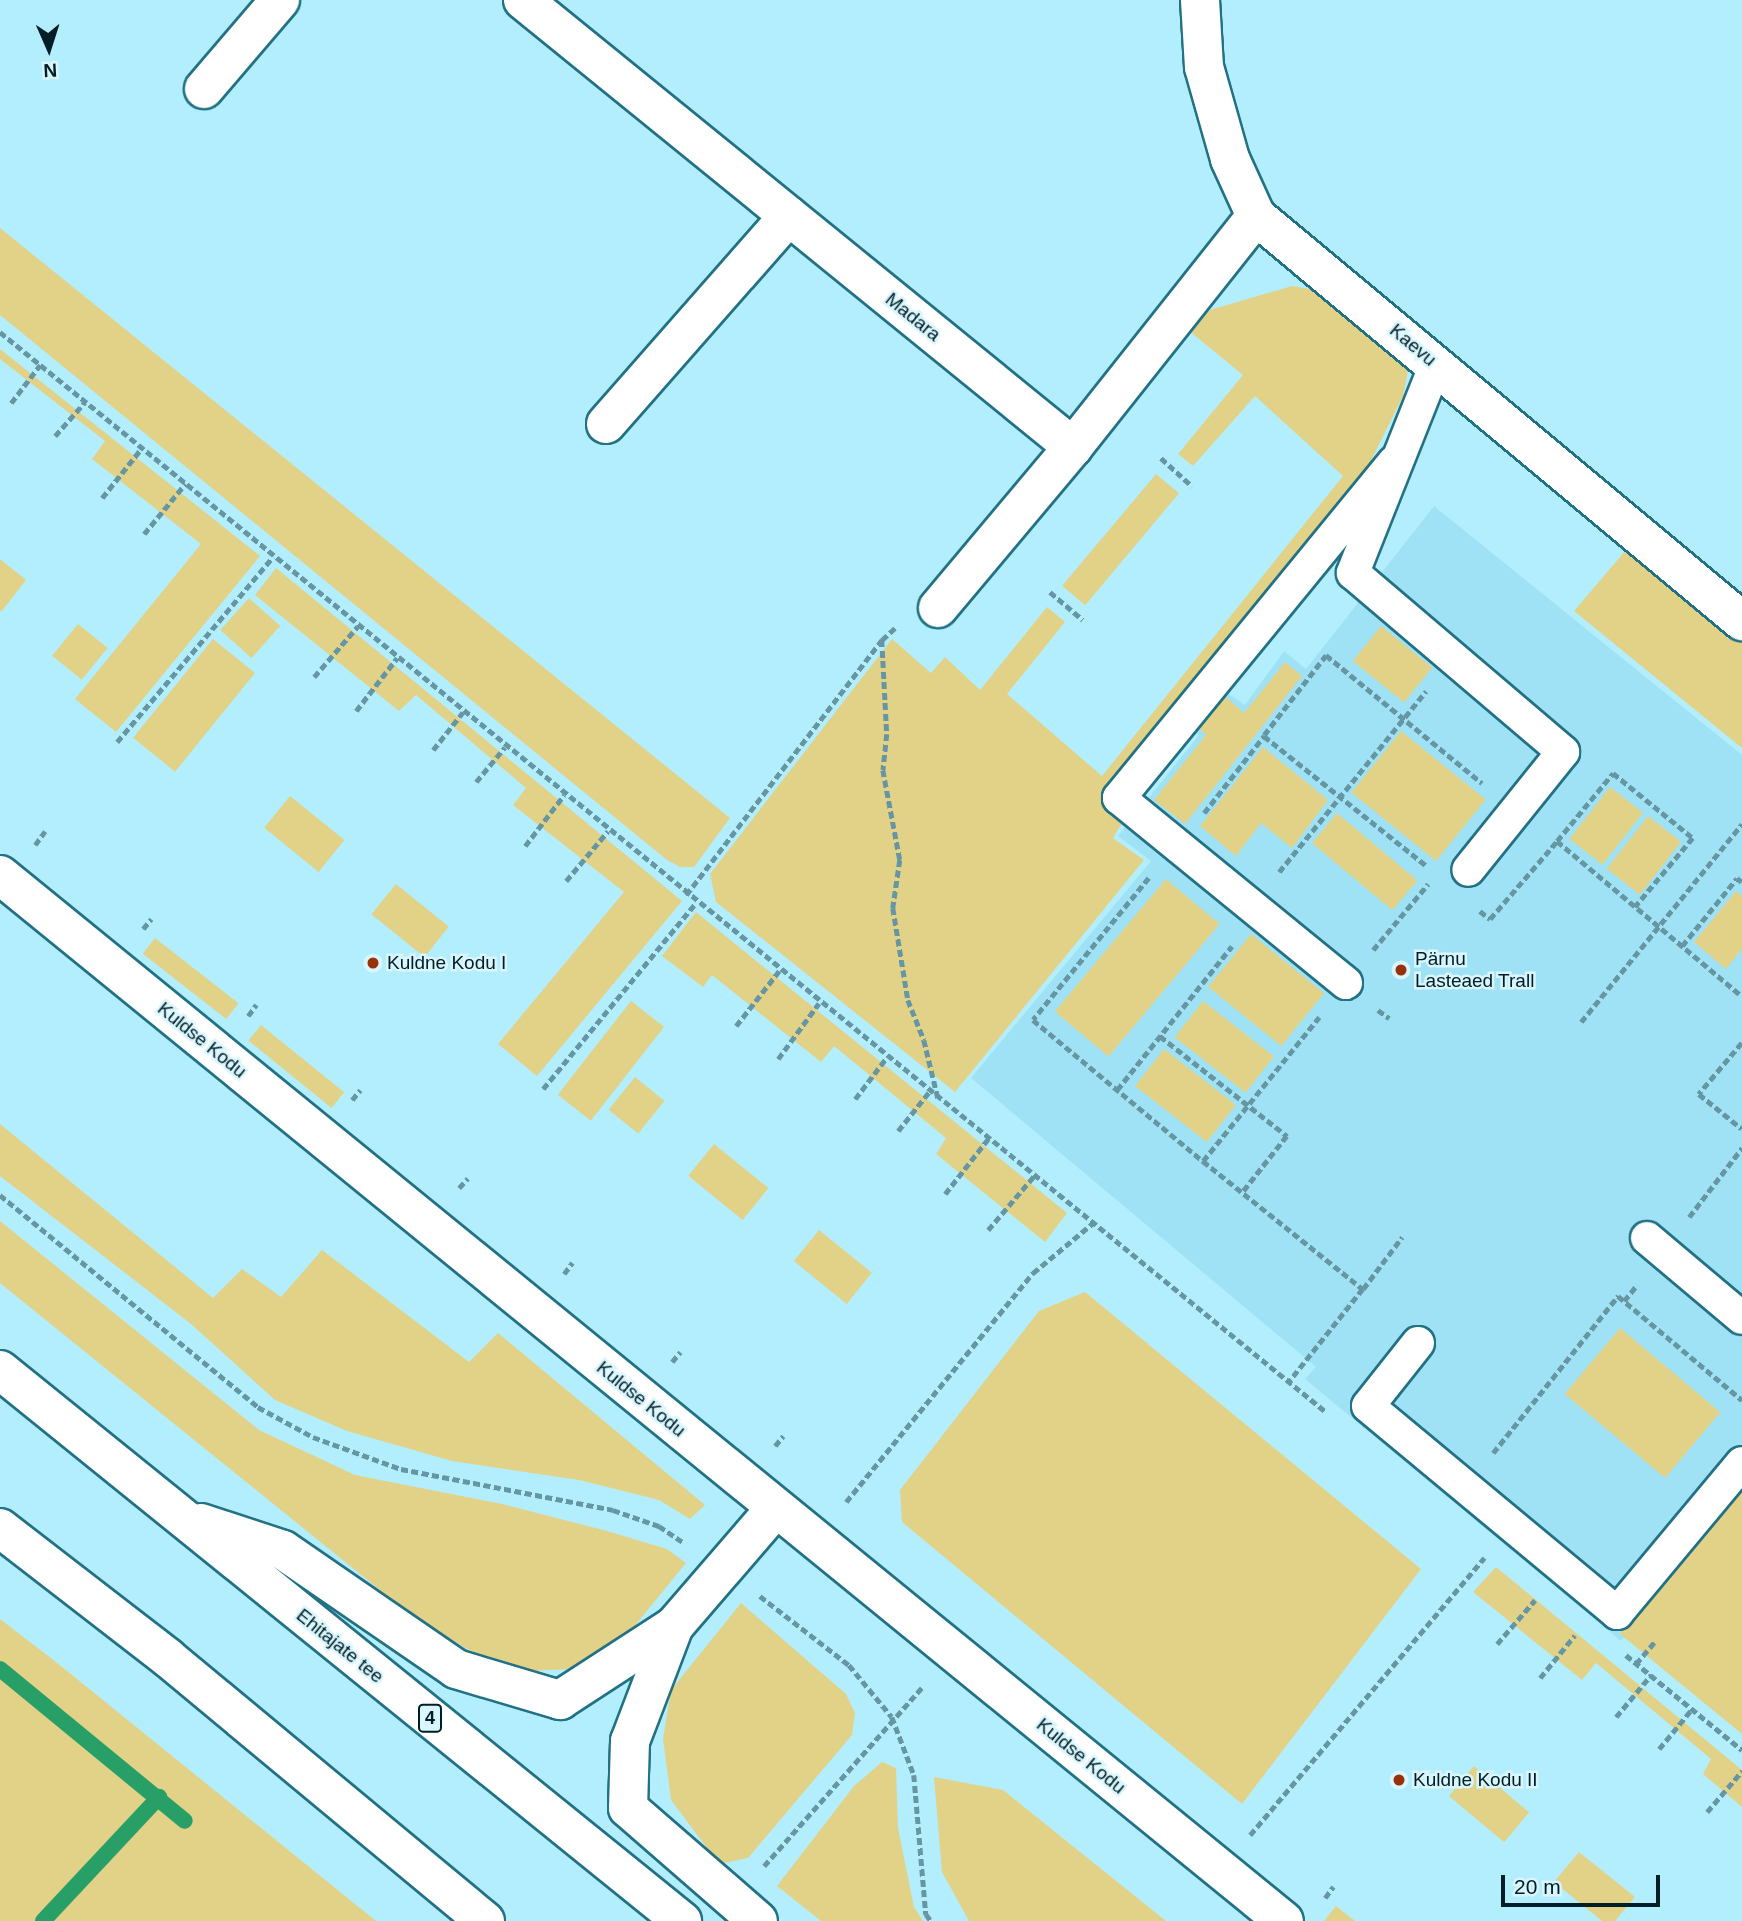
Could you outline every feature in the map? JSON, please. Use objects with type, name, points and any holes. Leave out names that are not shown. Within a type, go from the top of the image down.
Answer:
[{"type":"main road","points":[[204,89],[280,0]]},
{"type":"main road","name":"Madara","points":[[523,0],[1073,447]]},
{"type":"main road","name":"Kaevu","points":[[1200,0],[1204,67],[1230,159],[1256,216],[1742,621]]},
{"type":"main road","points":[[607,424],[789,216]]},
{"type":"main road","points":[[938,608],[1073,447],[1256,216]]},
{"type":"main road","name":"Kuldse Kodu","points":[[0,875],[1284,1921]]},
{"type":"main road","name":"Ehitajate tee","points":[[0,1370],[682,1921]]},
{"type":"main road","points":[[179,1515],[283,1550],[456,1669],[561,1700],[674,1626],[775,1509]]},
{"type":"main road","points":[[0,1528],[168,1658],[485,1921]]},
{"type":"main road","points":[[674,1626],[630,1741],[628,1808],[758,1921]]},
{"type":"lane","points":[[1436,364],[1394,462],[1353,573],[1563,752],[1468,870]]},
{"type":"lane","points":[[1346,984],[1119,798],[1394,462]]},
{"type":"lane","points":[[1655,1245],[1742,1318]]},
{"type":"lane","points":[[1418,1343],[1368,1406],[1617,1613],[1742,1463]]},
{"type":"path","points":[[0,332],[779,971],[1332,1417]]},
{"type":"path","points":[[11,403],[40,365]]},
{"type":"path","points":[[55,436],[85,402]]},
{"type":"path","points":[[102,498],[142,449]]},
{"type":"path","points":[[1161,458],[1192,485]]},
{"type":"path","points":[[144,534],[185,484]]},
{"type":"path","points":[[117,742],[274,557]]},
{"type":"path","points":[[1050,592],[1083,620]]},
{"type":"path","points":[[686,895],[888,632],[938,608]]},
{"type":"path","points":[[314,677],[358,626]]},
{"type":"path","points":[[881,640],[887,734],[883,770],[900,860],[893,908],[908,1000],[924,1040],[938,1099]]},
{"type":"path","points":[[1200,818],[1326,655],[1516,810]]},
{"type":"path","points":[[356,711],[397,658]]},
{"type":"path","points":[[1274,878],[1452,658]]},
{"type":"path","points":[[433,750],[463,712]]},
{"type":"path","points":[[1203,1161],[1437,873],[1264,736]]},
{"type":"path","points":[[476,782],[505,747]]},
{"type":"path","points":[[1472,904],[1490,919],[1614,773],[1693,838],[1635,907]]},
{"type":"path","points":[[526,846],[564,795]]},
{"type":"path","points":[[1581,1022],[1742,824]]},
{"type":"path","points":[[566,881],[608,831]]},
{"type":"path","points":[[1557,841],[1742,996]]},
{"type":"path","points":[[1152,875],[1033,1020],[1363,1289]]},
{"type":"path","points":[[1682,946],[1737,878],[1742,882]]},
{"type":"path","points":[[543,1089],[696,903]]},
{"type":"path","points":[[1117,1090],[1235,942]]},
{"type":"path","points":[[736,1026],[779,971]]},
{"type":"path","points":[[778,1059],[819,1003]]},
{"type":"path","points":[[1160,1036],[1287,1136],[1243,1192]]},
{"type":"path","points":[[1742,1043],[1699,1094],[1742,1129]]},
{"type":"path","points":[[855,1099],[887,1057]]},
{"type":"path","points":[[898,1131],[929,1092]]},
{"type":"path","points":[[945,1194],[988,1139]]},
{"type":"path","points":[[1655,1245],[1742,1148]]},
{"type":"path","points":[[988,1230],[1034,1176]]},
{"type":"path","points":[[0,1195],[258,1407],[313,1437],[401,1469],[613,1510],[659,1526],[723,1568],[849,1665],[892,1717],[914,1775],[926,1914],[931,1921]]},
{"type":"path","points":[[814,1540],[1033,1273],[1093,1223]]},
{"type":"path","points":[[1289,1382],[1402,1237]]},
{"type":"path","points":[[1485,1464],[1618,1296],[1742,1400]]},
{"type":"path","points":[[1221,1869],[1493,1546]]},
{"type":"path","points":[[1497,1644],[1537,1598]]},
{"type":"path","points":[[1540,1678],[1578,1631]]},
{"type":"path","points":[[1616,1647],[1742,1750]]},
{"type":"path","points":[[757,1874],[892,1717],[955,1654]]},
{"type":"path","points":[[1616,1717],[1651,1675]]},
{"type":"path","points":[[1659,1749],[1692,1709]]},
{"type":"path","points":[[1707,1812],[1742,1771]]},
{"type":"shaded area","points":[[0,228],[730,818],[694,867],[680,867],[667,860],[0,315]]},
{"type":"shaded area","points":[[1292,286],[1310,289],[1408,371],[1403,396],[1358,487],[1113,838],[1144,860],[955,1092],[716,902],[710,874],[892,639],[931,673],[945,657],[980,690],[1047,607],[1065,622],[1007,694],[1102,776],[1343,476],[1255,396],[1193,466],[1178,454],[1243,375],[1188,330],[1210,310]]},
{"type":"shaded area","points":[[0,349],[260,556],[116,732],[75,699],[201,544],[92,459],[105,441],[0,359]]},
{"type":"shaded area","points":[[1156,474],[1179,493],[1085,605],[1062,586]]},
{"type":"shaded area","name":"Pärnu Lasteaed Trall","points":[[1434,506],[1742,755],[1742,1490],[1621,1641],[1305,1379],[1316,1367],[971,1078],[1151,861],[1118,836],[1199,735],[1185,724],[1217,686],[1245,705],[1284,651],[1306,669]]},
{"type":"shaded area","points":[[1632,543],[1742,635],[1742,748],[1574,611]]},
{"type":"shaded area","points":[[0,559],[26,580],[1,612],[0,610]]},
{"type":"shaded area","points":[[276,568],[682,901],[537,1076],[498,1044],[624,892],[513,805],[526,788],[416,695],[399,711],[255,595]]},
{"type":"shaded area","points":[[249,598],[280,626],[251,658],[220,630]]},
{"type":"shaded area","points":[[78,624],[108,648],[82,680],[52,656]]},
{"type":"shaded area","points":[[1381,626],[1432,668],[1404,703],[1353,661]]},
{"type":"shaded area","points":[[213,639],[255,673],[175,772],[133,738]]},
{"type":"shaded area","points":[[1285,662],[1302,676],[1185,824],[1154,800],[1206,735],[1193,722],[1219,691],[1244,713]]},
{"type":"shaded area","points":[[1401,731],[1486,800],[1436,861],[1351,792]]},
{"type":"shaded area","points":[[1263,747],[1328,800],[1292,848],[1261,823],[1236,856],[1200,826]]},
{"type":"shaded area","points":[[1610,787],[1643,813],[1602,865],[1569,839]]},
{"type":"shaded area","points":[[290,796],[344,840],[319,872],[264,828]]},
{"type":"shaded area","points":[[1337,813],[1417,880],[1392,910],[1312,843]]},
{"type":"shaded area","points":[[1648,816],[1681,842],[1640,895],[1607,869]]},
{"type":"shaded area","points":[[1166,879],[1220,924],[1108,1057],[1055,1012]]},
{"type":"shaded area","points":[[396,884],[449,927],[424,957],[371,914]]},
{"type":"shaded area","points":[[1736,891],[1742,896],[1742,949],[1726,969],[1694,942]]},
{"type":"shaded area","points":[[696,912],[1067,1213],[1045,1242],[936,1154],[946,1138],[834,1046],[821,1062],[712,975],[703,987],[662,956]]},
{"type":"shaded area","points":[[1251,934],[1324,993],[1281,1046],[1208,987]]},
{"type":"shaded area","points":[[155,938],[239,1003],[226,1019],[143,954]]},
{"type":"shaded area","points":[[631,1001],[664,1027],[591,1121],[558,1095]]},
{"type":"shaded area","points":[[1203,1001],[1274,1056],[1246,1093],[1175,1037]]},
{"type":"shaded area","points":[[261,1025],[344,1092],[332,1108],[248,1041]]},
{"type":"shaded area","points":[[1164,1049],[1236,1105],[1207,1142],[1135,1086]]},
{"type":"shaded area","points":[[635,1077],[665,1101],[638,1134],[609,1110]]},
{"type":"shaded area","points":[[0,1124],[213,1298],[242,1269],[281,1297],[322,1250],[469,1362],[498,1333],[705,1505],[690,1519],[659,1500],[579,1480],[452,1461],[347,1431],[275,1400],[191,1324],[0,1176]]},
{"type":"shaded area","points":[[714,1144],[768,1188],[743,1220],[688,1176]]},
{"type":"shaded area","points":[[0,1221],[259,1430],[355,1475],[502,1504],[607,1531],[667,1549],[686,1563],[620,1644],[574,1669],[526,1671],[469,1650],[412,1616],[0,1283]]},
{"type":"shaded area","points":[[819,1230],[872,1273],[847,1304],[794,1261]]},
{"type":"shaded area","points":[[1085,1292],[1421,1569],[1242,1804],[902,1522],[900,1490],[1039,1311]]},
{"type":"shaded area","points":[[1620,1328],[1720,1412],[1665,1478],[1565,1394]]},
{"type":"shaded area","points":[[1742,1483],[1742,1734],[1620,1634]]},
{"type":"shaded area","points":[[1496,1567],[1742,1770],[1742,1807],[1703,1774],[1711,1759],[1596,1663],[1582,1680],[1473,1592]]},
{"type":"shaded area","points":[[741,1603],[846,1694],[855,1713],[852,1735],[748,1858],[719,1864],[671,1800],[663,1739],[671,1690]]},
{"type":"shaded area","points":[[0,1619],[56,1662],[376,1921],[0,1921]]},
{"type":"shaded area","points":[[882,1762],[896,1768],[898,1828],[914,1907],[923,1921],[821,1921],[777,1886],[854,1786]]},
{"type":"shaded area","points":[[1474,1766],[1529,1812],[1504,1842],[1449,1796]]},
{"type":"shaded area","points":[[934,1777],[1003,1790],[1166,1921],[969,1921],[942,1872]]},
{"type":"shaded area","points":[[1579,1852],[1635,1897],[1615,1921],[1602,1921],[1554,1882]]},
{"type":"shaded area","points":[[1336,1906],[1355,1921],[1324,1921]]},
{"type":"waterway","points":[[0,1669],[185,1821]]},
{"type":"waterway","points":[[43,1921],[159,1797]]},
{"type":"place","name":"Kuldne Kodu I","points":[[373,963]]},
{"type":"place","name":"Pärnu Lasteaed Trall","points":[[1401,970]]},
{"type":"place","name":"Kuldne Kodu II","points":[[1399,1780]]}]
